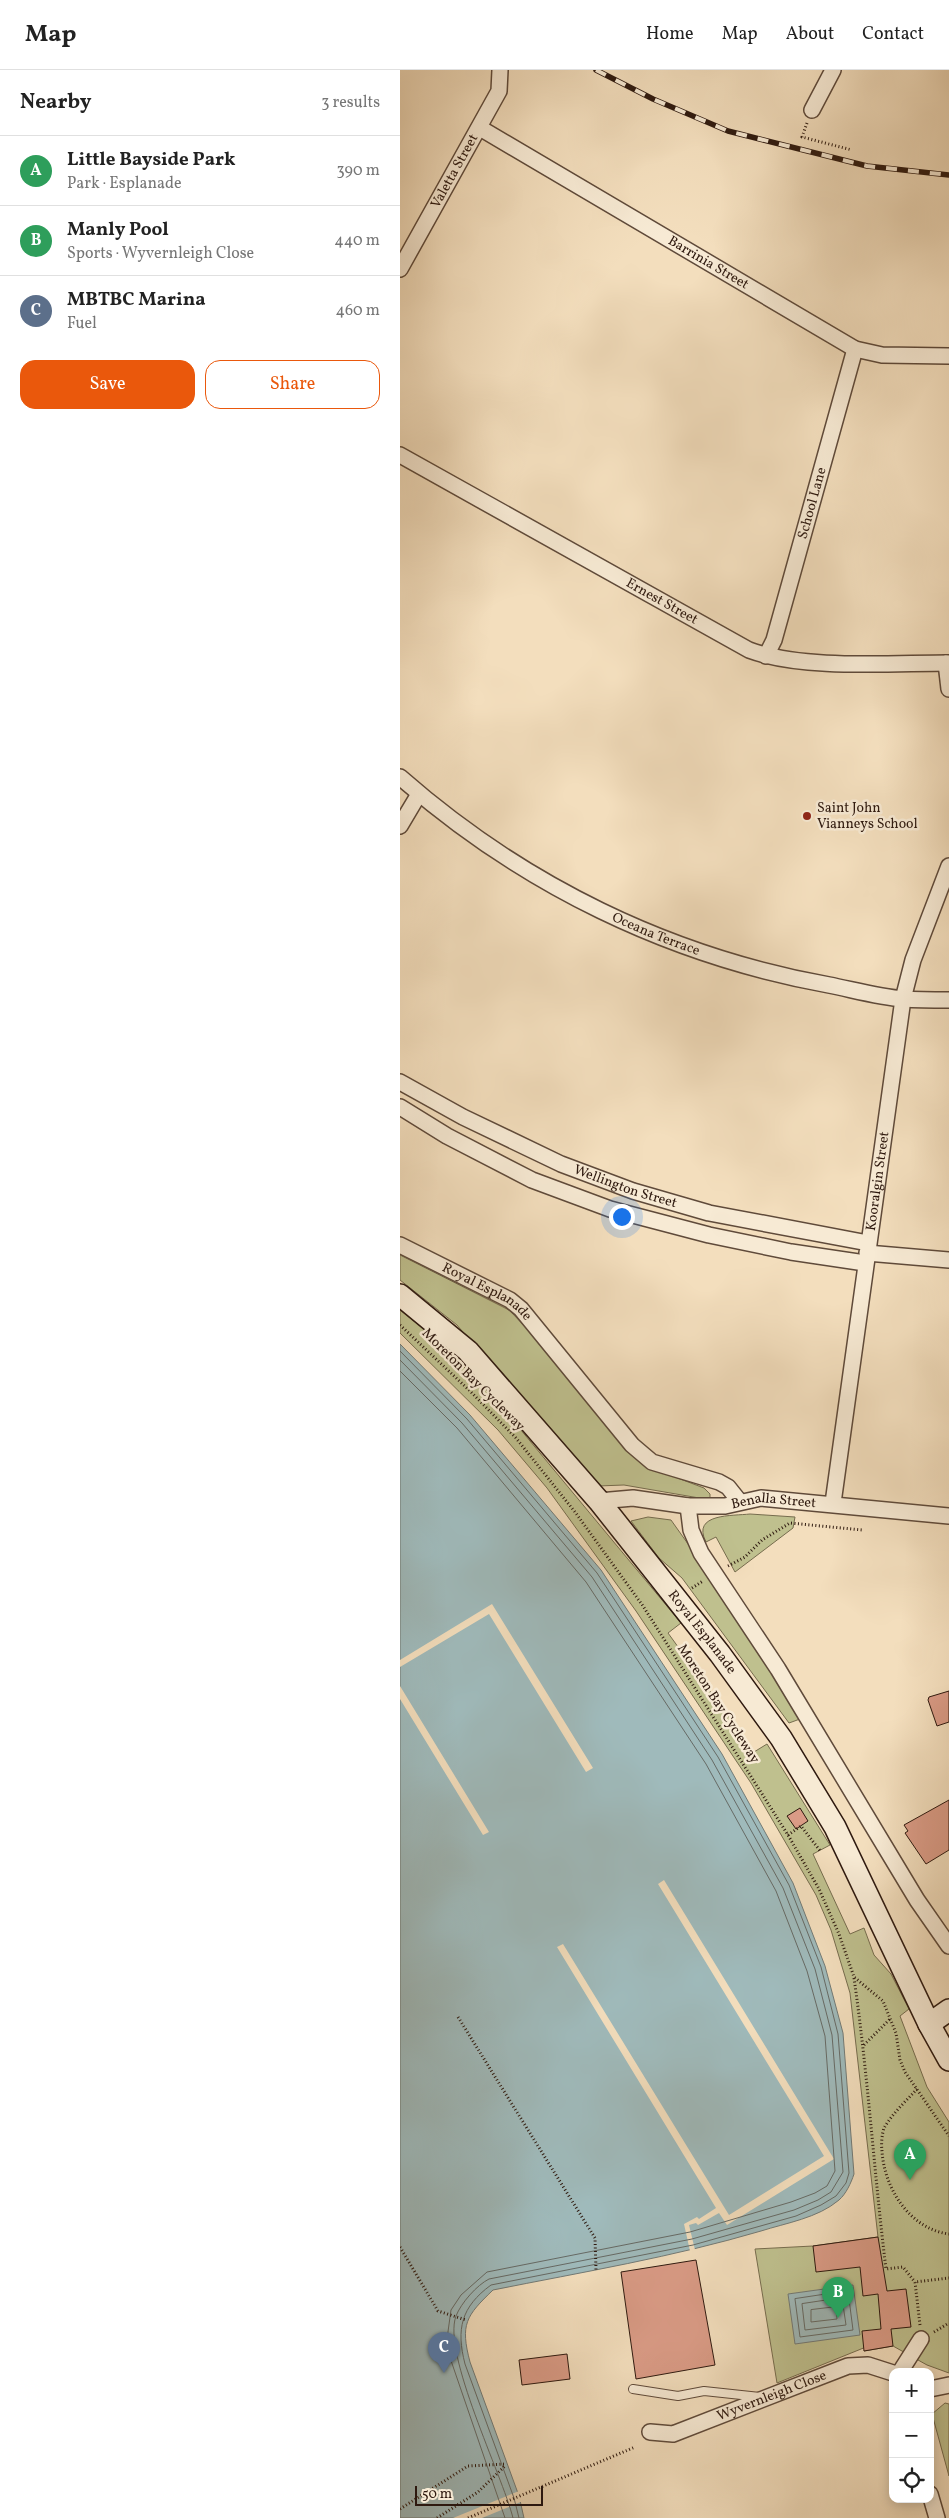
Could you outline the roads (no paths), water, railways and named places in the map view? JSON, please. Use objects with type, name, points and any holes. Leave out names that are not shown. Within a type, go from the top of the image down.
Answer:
[{"type":"street","name":"Valetta Street","points":[[400,269],[499,91],[500,70]]},
{"type":"street","points":[[812,110],[833,70]]},
{"type":"street","name":"Barrinia Street","points":[[480,128],[855,348],[882,354],[949,356]]},
{"type":"street","name":"School Lane","points":[[766,656],[774,640],[855,348]]},
{"type":"street","name":"Ernest Street","points":[[400,454],[749,650],[766,656],[854,663],[947,663]]},
{"type":"street","points":[[947,663],[949,689]]},
{"type":"street","name":"Oceana Terrace","points":[[400,777],[419,794],[494,849],[547,882],[619,921],[673,944],[746,967],[800,980],[903,999],[949,1000]]},
{"type":"street","points":[[400,826],[419,794]]},
{"type":"street","name":"Kooralgin Street","points":[[833,1503],[903,999],[913,960],[949,866]]},
{"type":"street","name":"Wellington Street","points":[[400,1082],[463,1116],[561,1164],[633,1191],[709,1213],[867,1253]]},
{"type":"street","name":"Wellington Street","points":[[400,1107],[447,1136],[532,1180],[610,1208],[708,1235],[791,1252],[867,1253],[949,1260]]},
{"type":"street","name":"Royal Esplanade","points":[[400,1245],[510,1300],[521,1309],[632,1445],[652,1462],[719,1482],[728,1487],[740,1502]]},
{"type":"street","name":"Royal Esplanade","points":[[400,1295],[468,1351],[599,1501],[736,1677],[802,1770],[835,1827],[929,2024],[949,2060]]},
{"type":"street","name":"Benalla Street","points":[[599,1501],[633,1498],[688,1506],[724,1506],[761,1498],[833,1503],[949,1516]]},
{"type":"street","points":[[688,1506],[691,1530],[702,1553],[778,1670],[917,1900],[949,1946]]},
{"type":"street","points":[[929,2024],[949,2010]]},
{"type":"street","points":[[903,2368],[921,2339]]},
{"type":"street","name":"Wyvernleigh Close","points":[[650,2432],[673,2434],[848,2366],[868,2365],[889,2372]]},
{"type":"street","points":[[934,2388],[949,2385]]},
{"type":"street","points":[[933,2503],[937,2518]]},
{"type":"lane","points":[[633,2389],[678,2396],[704,2390],[764,2398]]},
{"type":"water","points":[[400,1344],[470,1415],[601,1570],[722,1754],[793,1883],[825,1966],[843,2033],[854,2174],[844,2195],[839,2200],[812,2216],[695,2249],[493,2290],[471,2314],[466,2329],[470,2362],[519,2496],[524,2518],[400,2518]]},
{"type":"water","points":[[853,2285],[860,2335],[795,2344],[788,2294]]},
{"type":"railway","points":[[596,70],[653,99],[728,131],[867,166],[949,175]]},
{"type":"place","name":"Saint John Vianneys School","points":[[807,816]]},
{"type":"place","name":"Little Bayside Park","points":[[910,2180]]},
{"type":"place","name":"Manly Pool","points":[[838,2318]]},
{"type":"place","name":"MBTBC Marina","points":[[444,2373]]}]
